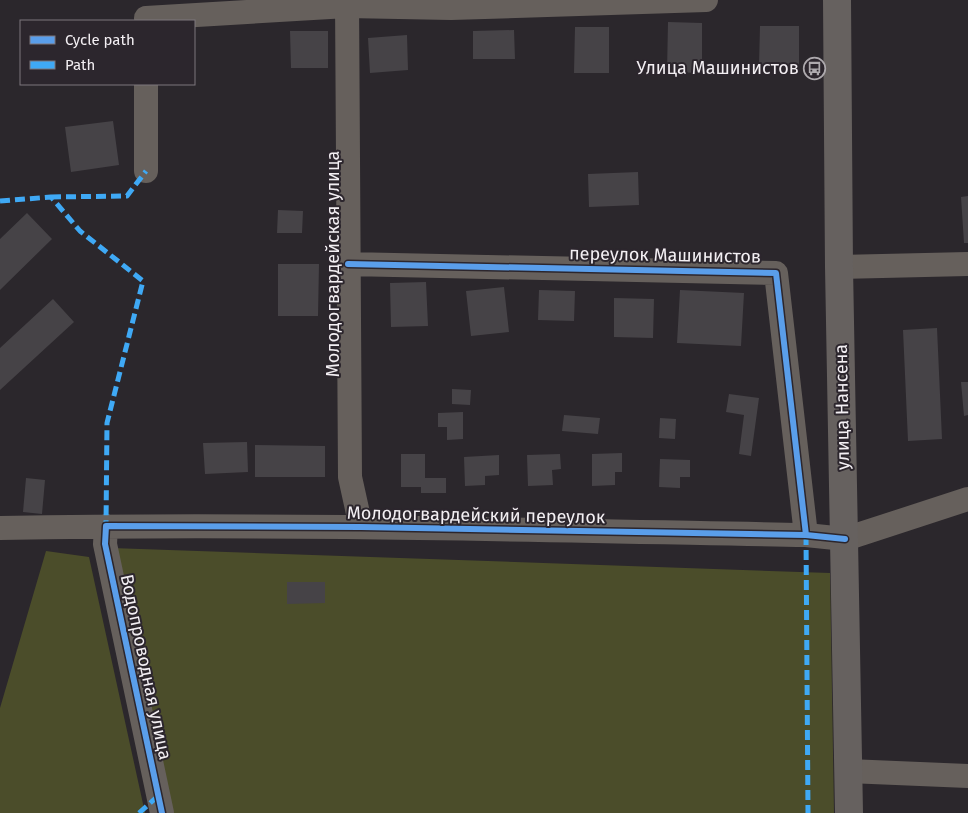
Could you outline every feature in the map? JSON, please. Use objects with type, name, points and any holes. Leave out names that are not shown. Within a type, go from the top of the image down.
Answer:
[{"type":"main road","name":"улица Нансена","points":[[837,0],[839,267],[845,539],[848,813]]},
{"type":"street","points":[[146,13],[347,3],[451,8],[706,0]]},
{"type":"street","name":"Молодогвардейская улица","points":[[347,3],[350,477],[360,527]]},
{"type":"street","points":[[146,85],[146,171]]},
{"type":"street","name":"переулок Машинистов","points":[[348,264],[776,273],[806,536]]},
{"type":"street","points":[[839,267],[968,264]]},
{"type":"street","points":[[845,539],[968,499]]},
{"type":"street","name":"Молодогвардейский переулок","points":[[0,528],[106,526],[360,527],[806,536],[845,539]]},
{"type":"street","name":"Водопроводная улица","points":[[106,526],[105,544],[162,813]]},
{"type":"street","points":[[848,771],[968,776]]},
{"type":"green space","points":[[111,548],[830,573],[834,813],[170,813]]},
{"type":"green space","points":[[46,551],[89,557],[145,813],[0,813],[0,708]]},
{"type":"building","points":[[668,22],[702,23],[702,73],[667,72]]},
{"type":"building","points":[[760,26],[799,26],[799,66],[759,66]]},
{"type":"building","points":[[575,27],[609,27],[609,73],[574,73]]},
{"type":"building","points":[[514,30],[515,59],[473,59],[473,31]]},
{"type":"building","points":[[290,31],[328,31],[328,68],[291,68]]},
{"type":"building","points":[[407,35],[408,70],[370,73],[368,38]]},
{"type":"building","points":[[113,121],[119,165],[71,172],[65,127]]},
{"type":"building","points":[[638,172],[639,205],[589,207],[588,174]]},
{"type":"building","points":[[968,196],[968,243],[964,243],[961,197]]},
{"type":"building","points":[[278,210],[303,211],[302,233],[277,233]]},
{"type":"building","points":[[27,213],[52,239],[0,290],[0,239]]},
{"type":"building","points":[[278,264],[319,264],[318,316],[278,316]]},
{"type":"building","points":[[426,282],[428,326],[391,327],[390,283]]},
{"type":"building","points":[[504,287],[509,332],[471,336],[466,291]]},
{"type":"building","points":[[539,290],[575,291],[574,321],[538,320]]},
{"type":"building","points":[[680,290],[744,293],[741,346],[677,343]]},
{"type":"building","points":[[614,298],[654,299],[653,338],[614,337]]},
{"type":"building","points":[[53,299],[74,322],[0,390],[0,348]]},
{"type":"building","points":[[937,328],[942,439],[908,441],[903,330]]},
{"type":"building","points":[[961,382],[968,382],[968,415],[964,416]]},
{"type":"building","points":[[452,389],[471,390],[470,405],[452,404]]},
{"type":"building","points":[[729,394],[759,398],[751,456],[739,454],[744,415],[726,412]]},
{"type":"building","points":[[463,412],[463,439],[447,440],[447,427],[438,427],[438,413]]},
{"type":"building","points":[[564,415],[600,418],[598,434],[562,431]]},
{"type":"building","points":[[660,418],[676,419],[675,439],[659,438]]},
{"type":"building","points":[[247,442],[248,472],[205,474],[203,443]]},
{"type":"building","points":[[255,445],[325,446],[325,477],[255,477]]},
{"type":"building","points":[[622,453],[622,472],[615,472],[615,485],[592,486],[592,454]]},
{"type":"building","points":[[401,454],[425,454],[425,478],[446,478],[446,493],[421,493],[421,487],[401,487]]},
{"type":"building","points":[[560,454],[561,469],[552,470],[553,485],[528,486],[527,455]]},
{"type":"building","points":[[499,455],[499,475],[485,476],[485,485],[465,486],[464,457]]},
{"type":"building","points":[[660,459],[690,460],[690,477],[680,477],[680,488],[659,487]]},
{"type":"building","points":[[26,478],[45,480],[42,514],[23,512]]},
{"type":"building","points":[[287,582],[325,582],[325,603],[287,604]]},
{"type":"marked path","points":[[51,197],[127,196],[146,171]]},
{"type":"marked path","points":[[0,201],[51,197],[80,231],[143,281],[107,423],[106,526]]},
{"type":"marked path","points":[[806,535],[808,813]]},
{"type":"marked path","points":[[139,813],[158,796]]},
{"type":"cycle path","points":[[348,264],[776,273],[806,535]]},
{"type":"cycle path","points":[[162,813],[105,544],[106,526],[361,527],[806,535],[845,539]]},
{"type":"place","name":"Улица Машинистов","points":[[815,68]]}]
